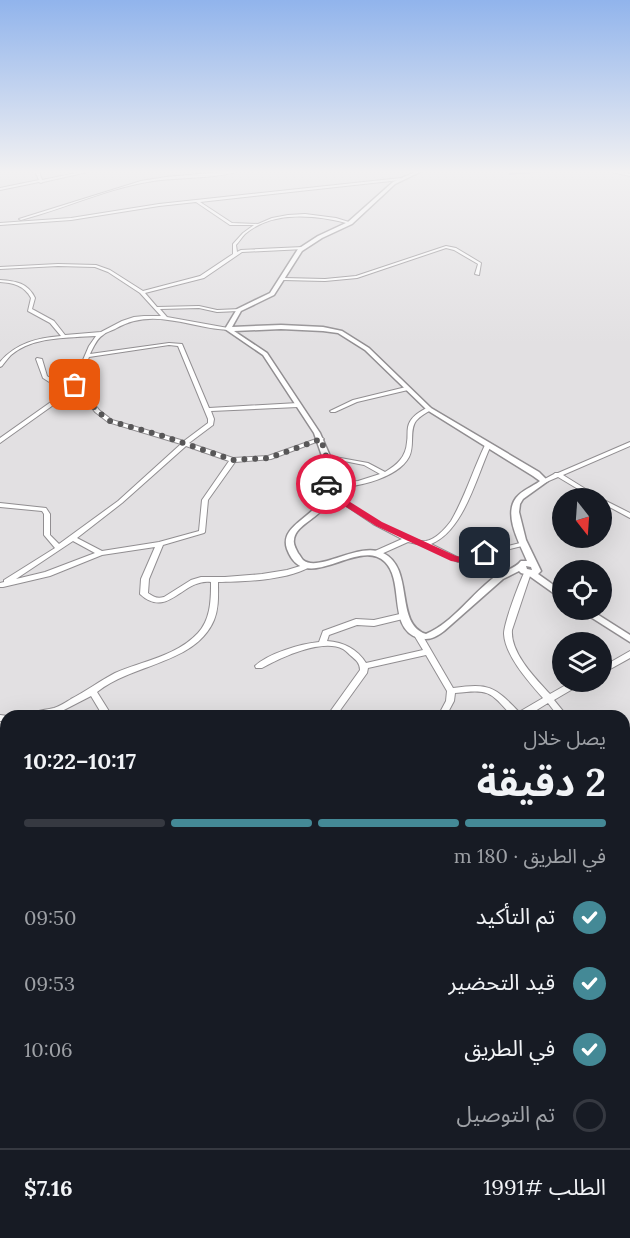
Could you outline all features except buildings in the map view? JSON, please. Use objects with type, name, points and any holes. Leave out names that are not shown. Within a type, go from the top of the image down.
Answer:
[{"type":"street","points":[[235,254],[233,248],[237,240],[254,229]]},
{"type":"street","points":[[157,308],[199,307],[215,311],[239,310],[270,296],[284,279],[293,258],[303,248],[337,229]]},
{"type":"street","points":[[284,279],[325,280],[357,277],[443,247],[455,249],[480,264],[477,274]]},
{"type":"street","points":[[142,292],[202,277],[235,254],[255,249],[303,248]]},
{"type":"street","points":[[0,267],[92,266],[109,271],[142,292],[165,318]]},
{"type":"street","points":[[0,281],[16,282],[28,290],[33,298],[30,309],[51,322],[63,335]]},
{"type":"street","points":[[228,329],[239,310]]},
{"type":"street","points":[[0,365],[7,356],[18,349],[40,340],[63,335],[100,334],[130,319],[165,318],[206,327],[228,329],[273,326],[335,330],[367,348],[406,389],[429,409],[517,460],[544,481]]},
{"type":"street","points":[[228,329],[265,354],[321,439],[326,456],[320,473],[327,489],[379,524],[459,560],[524,544]]},
{"type":"street","points":[[0,441],[71,390],[100,334]]},
{"type":"street","points":[[2,585],[59,548],[120,502],[184,443],[211,424],[180,345],[169,344],[87,356]]},
{"type":"street","points":[[39,359],[45,377],[52,384],[85,395],[97,411],[110,421],[233,460],[269,458],[321,439]]},
{"type":"street","points":[[333,411],[355,401],[406,389]]},
{"type":"street","points":[[207,410],[298,405]]},
{"type":"street","points":[[327,489],[355,485],[384,474],[405,460],[412,422],[429,409]]},
{"type":"street","points":[[558,710],[525,669],[508,636],[530,569],[518,525],[516,504],[523,496],[556,474],[630,444]]},
{"type":"street","points":[[423,543],[437,538],[450,527],[488,445]]},
{"type":"street","points":[[620,448],[630,451]]},
{"type":"street","points":[[326,456],[366,464],[384,474]]},
{"type":"street","points":[[2,585],[47,574],[101,553],[160,544],[202,532],[205,500],[233,460]]},
{"type":"street","points":[[556,474],[580,488]]},
{"type":"street","points":[[307,566],[297,558],[289,546],[288,538],[321,505],[327,489]]},
{"type":"street","points":[[0,505],[44,509],[47,514],[47,535],[59,548]]},
{"type":"street","points":[[612,506],[630,516]]},
{"type":"street","points":[[73,538],[101,553]]},
{"type":"street","points":[[160,544],[145,579],[144,594],[156,599],[169,598],[191,582],[201,579],[214,580],[279,574],[363,553],[377,553],[408,538]]},
{"type":"street","points":[[377,553],[388,559],[397,573],[404,616],[412,631],[426,637],[441,631],[503,575],[530,569]]},
{"type":"street","points":[[530,569],[552,586]]},
{"type":"street","points":[[58,710],[118,674],[174,653],[205,630],[213,609],[214,580]]},
{"type":"street","points":[[322,644],[326,633],[345,625],[356,622],[374,623],[404,616]]},
{"type":"street","points":[[600,620],[630,639]]},
{"type":"street","points":[[418,635],[451,691],[445,710]]},
{"type":"street","points":[[259,666],[282,654],[329,643],[345,647],[365,666]]},
{"type":"street","points":[[365,666],[427,651]]},
{"type":"street","points":[[612,664],[630,654]]},
{"type":"street","points":[[336,710],[362,677],[365,666]]},
{"type":"street","points":[[451,691],[487,688],[511,710]]},
{"type":"street","points":[[92,691],[104,710]]},
{"type":"street","points":[[527,710],[558,692]]},
{"type":"way so far","points":[[75,385],[73,388],[85,395],[97,411],[110,421],[233,460],[269,458],[321,439],[326,456],[320,473],[326,484]]},
{"type":"route","points":[[326,484],[327,491],[379,524],[454,559],[463,560],[485,553]]}]
